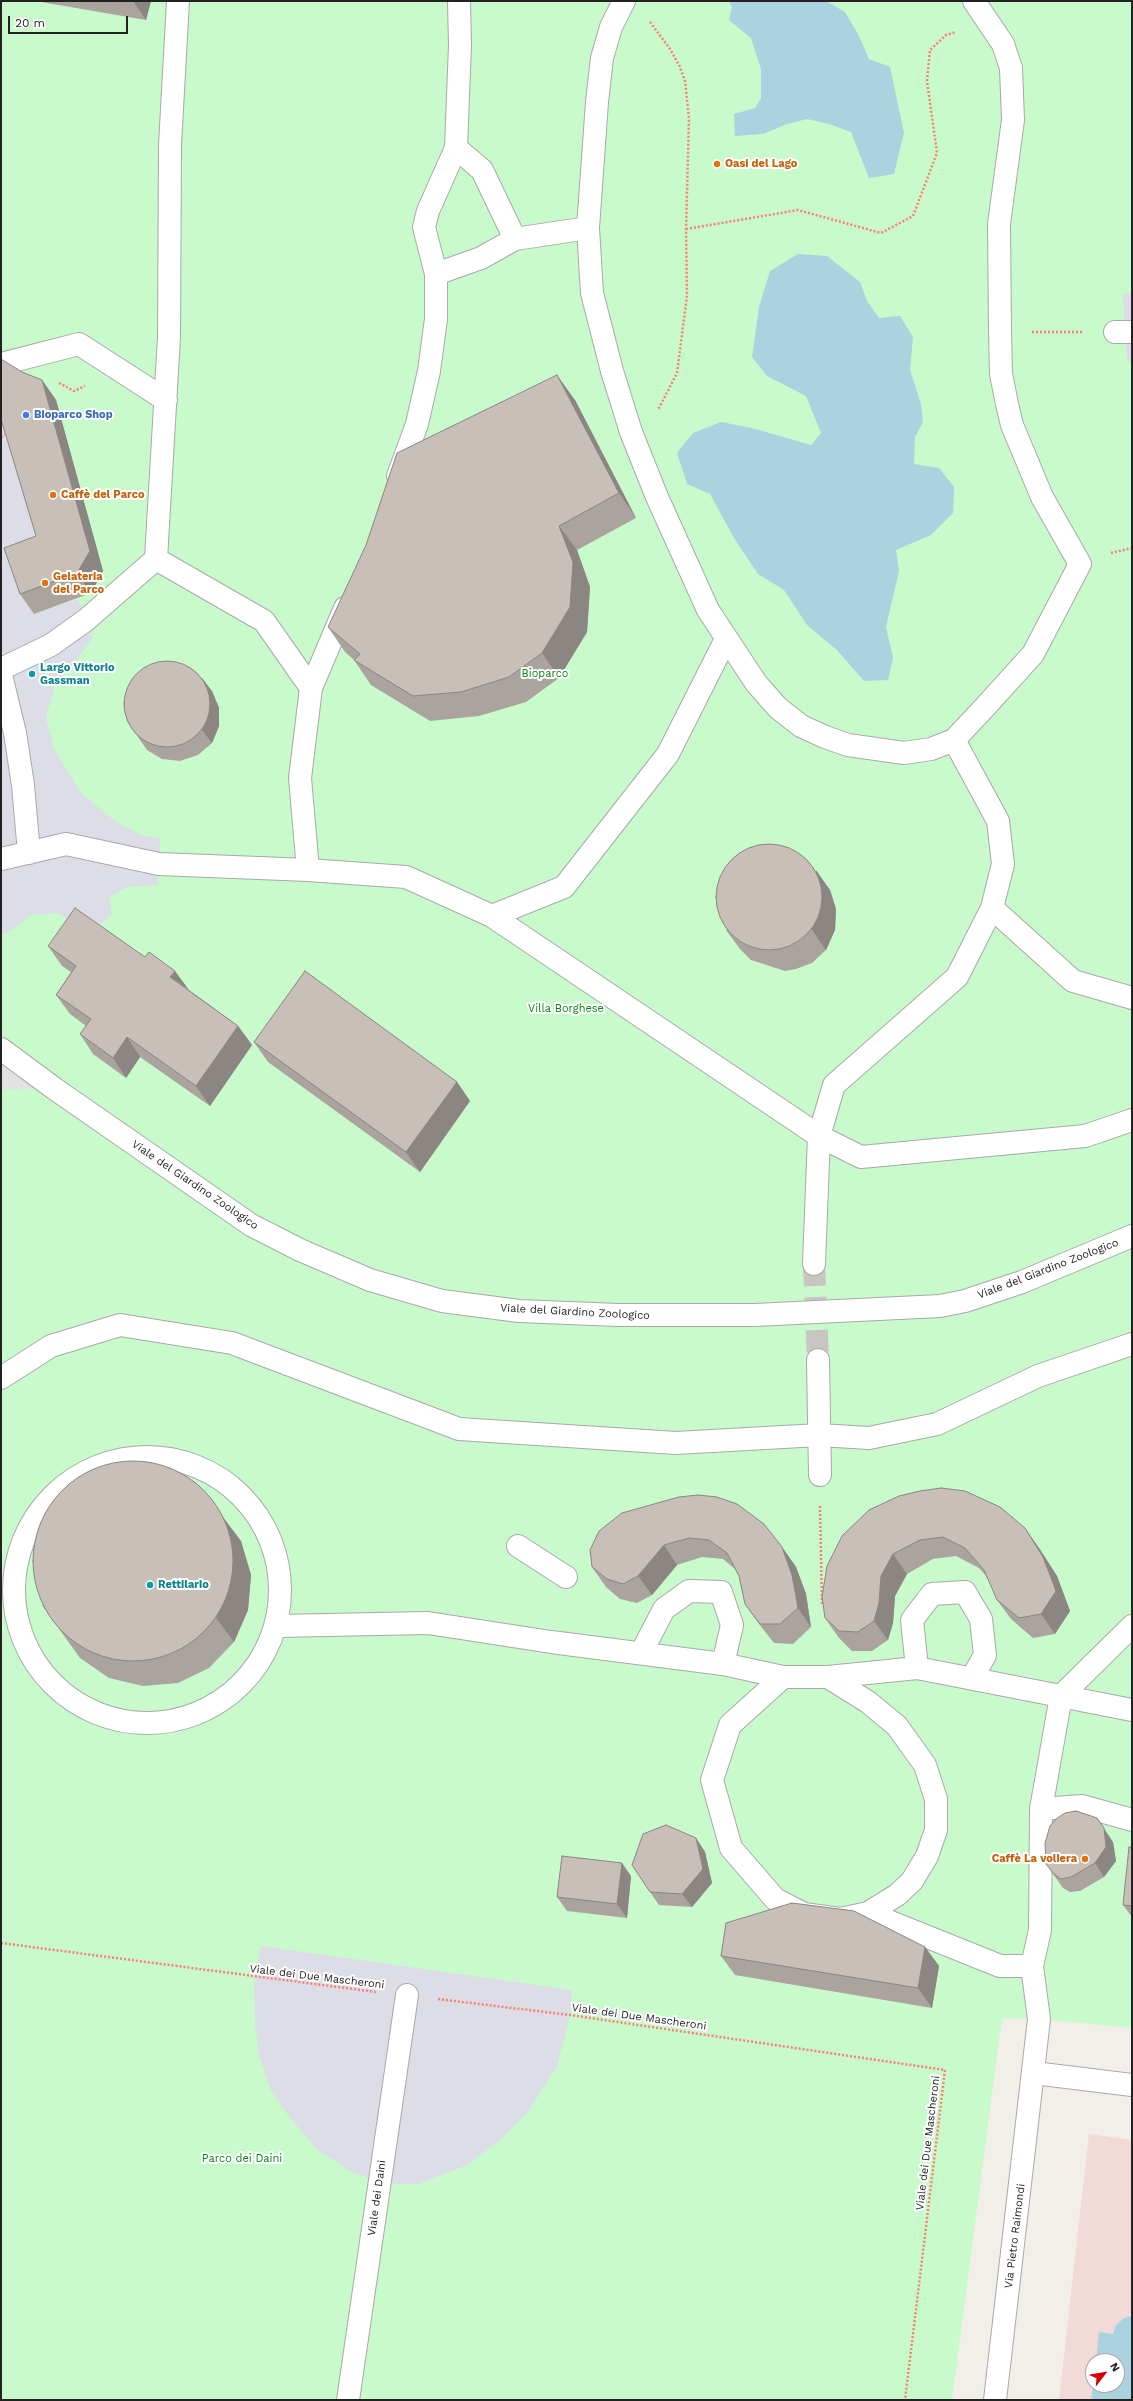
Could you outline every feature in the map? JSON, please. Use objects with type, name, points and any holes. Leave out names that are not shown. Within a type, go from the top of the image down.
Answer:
[{"type":"street","points":[[1,669],[51,645],[86,620],[156,559],[169,337],[170,145],[178,1]]},
{"type":"street","points":[[390,498],[417,424],[429,370],[436,319],[436,274],[424,227],[428,211],[456,148],[460,45],[459,1]]},
{"type":"street","points":[[624,1],[611,27],[602,58],[597,102],[588,228],[592,293],[612,371],[631,432],[690,572],[708,610],[756,683],[778,708],[801,726],[825,737],[848,745],[904,753],[931,749],[954,740],[1033,654],[1080,564],[1042,497],[1012,425],[1002,374],[999,224],[1013,120],[1013,95],[1008,56],[974,1]]},
{"type":"street","points":[[456,148],[482,170],[514,239]]},
{"type":"street","points":[[436,274],[481,258],[514,239],[588,228]]},
{"type":"street","points":[[1,364],[79,344],[166,400]]},
{"type":"street","points":[[156,559],[264,621],[311,688]]},
{"type":"street","points":[[308,870],[300,778],[311,688],[353,589]]},
{"type":"street","points":[[492,916],[564,887],[668,754],[726,639]]},
{"type":"street","points":[[1,675],[15,733],[23,785],[28,853]]},
{"type":"street","points":[[814,1264],[819,1136],[834,1085],[957,976],[992,908],[1003,864],[998,821],[954,740]]},
{"type":"street","points":[[1,859],[66,844],[159,864],[308,870],[406,877],[492,916],[819,1136],[861,1157],[1085,1136],[1132,1120]]},
{"type":"street","points":[[992,908],[1073,981],[1132,998]]},
{"type":"street","name":"Viale del Giardino Zoologico","points":[[2,1050],[55,1089],[251,1224],[300,1250],[370,1280],[442,1301],[519,1311],[618,1316],[755,1315],[940,1306],[965,1301],[1022,1282],[1132,1236]]},
{"type":"street","points":[[1,1378],[51,1346],[120,1325],[232,1343],[459,1429],[676,1443],[819,1435],[869,1438],[936,1424],[1038,1376],[1132,1344]]},
{"type":"street","points":[[818,1360],[820,1475]]},
{"type":"street","points":[[170,1458],[222,1478],[261,1518],[280,1570],[277,1626],[251,1675],[208,1709],[154,1723],[99,1714],[53,1687],[33,1661],[19,1634],[6,1576],[30,1527],[65,1484],[115,1460],[170,1458]]},
{"type":"street","points":[[518,1546],[566,1577]]},
{"type":"street","points":[[642,1654],[664,1609],[689,1591],[721,1592],[732,1625],[723,1664]]},
{"type":"street","points":[[917,1668],[912,1620],[932,1594],[965,1592],[981,1618],[985,1655],[972,1678]]},
{"type":"street","points":[[277,1626],[428,1623],[642,1654],[723,1664],[782,1676],[828,1677],[917,1668],[1132,1710]]},
{"type":"street","points":[[868,1913],[1000,1966],[1032,1966],[1040,1930],[1041,1809],[1061,1696],[1132,1626]]},
{"type":"street","points":[[782,1676],[730,1725],[712,1780],[731,1848],[775,1899],[804,1914],[840,1920],[868,1913],[897,1895],[912,1881],[927,1856],[936,1830],[936,1799],[925,1765],[897,1726],[868,1702],[828,1677]]},
{"type":"street","points":[[1041,1809],[1082,1806],[1132,1820]]},
{"type":"street","name":"Via Pietro Raimondi","points":[[995,2400],[1034,2073],[1039,2019],[1032,1966]]},
{"type":"street","name":"Viale dei Daini","points":[[348,2400],[407,1995]]},
{"type":"street","points":[[1034,2073],[1132,2085]]},
{"type":"path","points":[[631,432],[654,418],[677,373],[687,296],[686,229],[689,118],[685,82],[670,49],[647,19]]},
{"type":"path","points":[[686,229],[798,210],[881,233],[913,216],[937,153],[927,82],[930,50],[946,36],[988,22]]},
{"type":"path","points":[[1000,332],[1123,332]]},
{"type":"path","points":[[1,437],[12,431]]},
{"type":"path","points":[[820,1475],[822,1606]]},
{"type":"path","name":"Viale dei Due Mascheroni","points":[[1,1943],[254,1978],[570,2015],[945,2070],[905,2400]]},
{"type":"shaded area","points":[[1132,292],[1132,362],[1127,361],[1123,294]]},
{"type":"shaded area","name":"Largo Vittorio Gassman","points":[[1,416],[49,556],[34,614],[78,599],[93,638],[54,688],[46,718],[54,749],[82,794],[115,821],[142,836],[160,838],[158,885],[127,887],[109,897],[112,915],[88,934],[58,913],[32,915],[4,935],[1,931]]},
{"type":"shaded area","points":[[1,1054],[43,1075],[35,1088],[1,1090]]},
{"type":"shaded area","points":[[261,1946],[572,1990],[570,2015],[557,2066],[529,2110],[503,2138],[465,2166],[419,2184],[393,2184],[353,2173],[317,2149],[290,2118],[271,2091],[259,2055],[255,2024],[254,1978]]},
{"type":"shaded area","points":[[1089,2134],[1132,2140],[1132,2400],[1059,2400]]},
{"type":"green space","name":"Bioparco","points":[[1,1],[1132,1],[1132,2028],[1039,2019],[1002,2018],[952,2400],[1,2400]]},
{"type":"water","points":[[729,1],[826,1],[845,12],[859,36],[869,59],[890,67],[904,133],[894,174],[869,178],[851,132],[829,124],[807,119],[787,124],[763,134],[735,136],[734,114],[755,108],[761,98],[761,69],[751,38],[729,20],[732,7]]},
{"type":"water","points":[[798,254],[827,256],[860,282],[867,301],[879,318],[900,316],[913,337],[910,370],[921,404],[923,422],[915,437],[914,464],[939,468],[954,487],[953,513],[931,535],[896,550],[899,571],[886,627],[893,658],[888,680],[864,681],[837,650],[807,625],[784,590],[758,574],[734,538],[710,494],[687,484],[677,453],[693,433],[721,422],[752,428],[811,445],[821,433],[806,396],[767,376],[752,357],[759,307],[770,271]]},
{"type":"water","points":[[1132,2316],[1132,2400],[1091,2400],[1092,2393],[1125,2393],[1125,2353],[1097,2353],[1099,2332],[1113,2334],[1116,2325],[1124,2318]]},
{"type":"building","points":[[1,359],[22,372],[42,380],[90,551],[77,573],[20,594],[4,548],[36,536],[1,419]]},
{"type":"building","points":[[557,375],[619,493],[559,526],[573,562],[570,607],[542,653],[509,677],[461,692],[413,696],[354,660],[360,654],[328,627],[366,545],[397,453]]},
{"type":"building","points":[[167,661],[184,664],[198,673],[207,687],[210,704],[207,721],[198,735],[184,744],[167,747],[150,744],[136,735],[127,721],[124,704],[127,687],[136,673],[150,664]]},
{"type":"building","points":[[769,844],[789,848],[807,859],[818,877],[822,897],[818,917],[807,935],[789,946],[769,950],[749,946],[731,935],[720,917],[716,897],[720,877],[731,859],[749,848]]},
{"type":"building","points":[[75,908],[145,957],[149,952],[175,971],[170,977],[238,1026],[196,1086],[127,1037],[113,1058],[80,1034],[91,1019],[56,995],[76,966],[48,946]]},
{"type":"building","points":[[305,971],[457,1082],[406,1152],[254,1042]]},
{"type":"building","name":"Rettilario","points":[[123,1461],[143,1461],[162,1465],[180,1473],[204,1490],[216,1505],[229,1532],[233,1551],[233,1571],[229,1590],[216,1617],[204,1632],[189,1644],[162,1657],[143,1661],[123,1661],[104,1657],[86,1649],[62,1632],[50,1617],[37,1590],[33,1571],[33,1551],[37,1532],[45,1514],[62,1490],[77,1478],[104,1465]]},
{"type":"building","points":[[941,1488],[965,1491],[1000,1507],[1025,1528],[1043,1557],[1056,1591],[1041,1614],[1019,1618],[997,1600],[984,1570],[965,1548],[943,1537],[920,1540],[893,1554],[881,1576],[879,1603],[874,1621],[858,1632],[839,1631],[825,1618],[822,1597],[827,1566],[842,1536],[869,1510],[899,1496]]},
{"type":"building","points":[[698,1495],[717,1497],[737,1504],[764,1524],[782,1547],[792,1575],[798,1608],[780,1624],[760,1624],[745,1604],[739,1576],[727,1553],[709,1540],[689,1538],[664,1545],[638,1576],[623,1584],[607,1579],[592,1567],[590,1550],[599,1531],[622,1513],[679,1497]]},
{"type":"building","name":"Caffè La voliera","points":[[1076,1811],[1097,1818],[1104,1828],[1106,1847],[1095,1863],[1071,1877],[1061,1879],[1054,1874],[1046,1864],[1045,1843],[1050,1826],[1056,1819],[1065,1813]]},
{"type":"building","points":[[666,1825],[696,1838],[703,1869],[682,1894],[650,1892],[632,1865],[643,1834]]},
{"type":"building","points":[[1129,1847],[1132,1847],[1132,1906],[1123,1905]]},
{"type":"building","points":[[562,1856],[622,1863],[617,1904],[557,1897]]},
{"type":"building","points":[[792,1903],[854,1911],[925,1947],[918,1988],[721,1956],[726,1923]]},
{"type":"tunnel","points":[[814,1264],[818,1360]]},
{"type":"place","name":"Oasi del Lago","points":[[717,164]]},
{"type":"place","name":"Bioparco Shop","points":[[26,415]]},
{"type":"place","name":"Caffè del Parco","points":[[53,495]]},
{"type":"place","name":"Gelateria del Parco","points":[[45,583]]},
{"type":"place","name":"Largo Vittorio Gassman","points":[[32,674]]},
{"type":"place","name":"Rettilario","points":[[150,1585]]},
{"type":"place","name":"Caffè La voliera","points":[[1085,1859]]},
{"type":"park label","name":"Villa Borghese","points":[[566,1009]]},
{"type":"park label","name":"Parco dei Daini","points":[[242,2159]]}]
